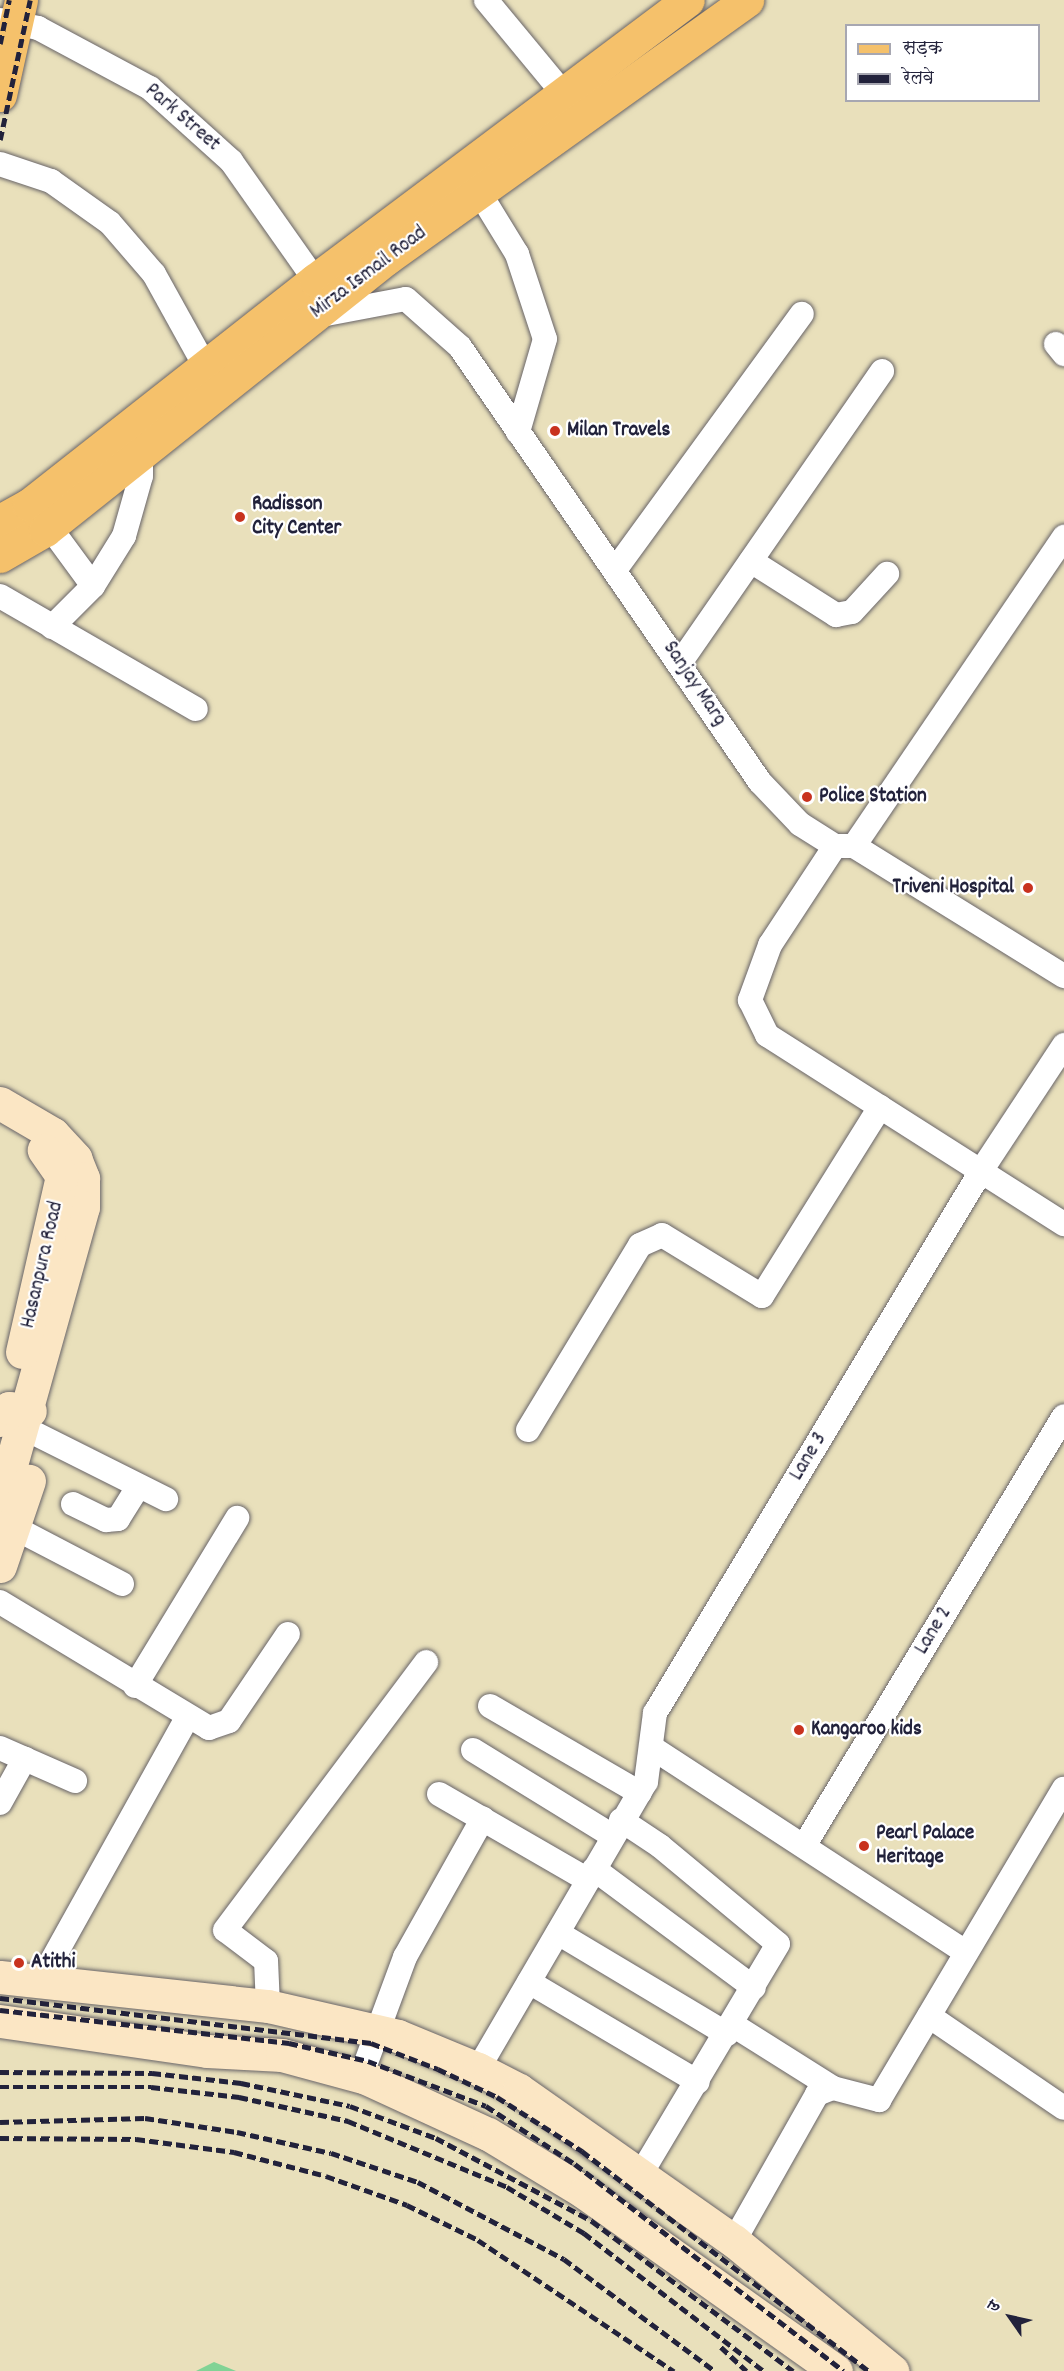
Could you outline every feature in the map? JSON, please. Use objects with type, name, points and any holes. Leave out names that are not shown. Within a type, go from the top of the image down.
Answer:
[{"type":"main road","name":"Mirza Ismail Road","points":[[0,521],[29,505],[315,280],[688,0]]},
{"type":"main road","name":"Mirza Ismail Road","points":[[0,556],[49,526],[308,318],[478,192],[704,12],[747,0]]},
{"type":"main road","points":[[0,95],[12,15]]},
{"type":"street","points":[[486,0],[563,93]]},
{"type":"street","name":"Park Street","points":[[12,15],[92,53],[168,103],[231,161],[315,280]]},
{"type":"street","points":[[0,164],[51,181],[110,224],[154,274],[205,366]]},
{"type":"street","points":[[478,192],[517,254],[545,339],[518,432]]},
{"type":"street","name":"Sanjay Marg","points":[[308,318],[406,299],[460,347],[760,782],[800,824],[845,846],[1064,976]]},
{"type":"street","points":[[615,570],[802,314]]},
{"type":"street","points":[[680,663],[882,371]]},
{"type":"street","points":[[52,627],[93,586],[124,536],[141,476],[141,452]]},
{"type":"street","points":[[49,526],[93,586]]},
{"type":"street","points":[[1064,537],[845,846],[770,945],[750,1000],[767,1035],[1064,1224]]},
{"type":"street","points":[[751,561],[845,616],[887,574]]},
{"type":"street","points":[[0,596],[196,709]]},
{"type":"street","name":"Lane 3","points":[[640,1793],[651,1747],[655,1713],[981,1171],[1064,1044]]},
{"type":"street","name":"Hasanpura Road","points":[[0,1103],[52,1134],[75,1158],[83,1178],[83,1207],[53,1321],[14,1422]]},
{"type":"street","points":[[528,1430],[640,1245],[662,1235],[762,1296],[880,1107]]},
{"type":"street","name":"Hasanpura Road","points":[[0,1127],[40,1147],[62,1176],[14,1422]]},
{"type":"street","name":"Lane 2","points":[[804,1846],[1064,1416]]},
{"type":"street","points":[[0,1566],[7,1516],[14,1422]]},
{"type":"street","points":[[14,1422],[166,1499]]},
{"type":"street","points":[[7,1516],[31,1475],[14,1422]]},
{"type":"street","points":[[73,1503],[106,1520],[118,1519],[139,1486]]},
{"type":"street","points":[[7,1516],[122,1584]]},
{"type":"street","points":[[135,1686],[237,1518]]},
{"type":"street","points":[[0,1602],[187,1718],[209,1728],[229,1721],[288,1634]]},
{"type":"street","points":[[268,2006],[266,1961],[225,1930],[426,1662]]},
{"type":"street","points":[[478,2069],[617,1828],[640,1793],[490,1706]]},
{"type":"street","points":[[40,1982],[187,1718]]},
{"type":"street","points":[[651,1747],[966,1952]]},
{"type":"street","points":[[0,1748],[75,1781]]},
{"type":"street","points":[[473,1750],[617,1828],[660,1846],[778,1944],[730,2030],[641,2174]]},
{"type":"street","points":[[0,1803],[25,1758]]},
{"type":"street","points":[[558,1933],[833,2088],[879,2100],[1064,1790]]},
{"type":"street","points":[[440,1794],[591,1874],[754,1988]]},
{"type":"street","points":[[361,2076],[405,1957],[483,1818]]},
{"type":"street","points":[[0,1977],[268,2006],[378,2030],[478,2069],[519,2090],[734,2241],[892,2371]]},
{"type":"street","points":[[529,1982],[698,2082]]},
{"type":"street","points":[[928,2016],[1064,2108]]},
{"type":"street","points":[[0,2021],[207,2051],[282,2055],[361,2076],[488,2134],[584,2192],[836,2371]]},
{"type":"street","points":[[734,2241],[817,2094],[833,2088]]},
{"type":"green space","points":[[214,2362],[236,2371],[196,2371]]},
{"type":"railway","points":[[0,44],[9,0]]},
{"type":"railway","points":[[0,140],[30,0]]},
{"type":"railway","points":[[0,1998],[371,2043],[438,2069],[497,2097],[582,2151],[869,2371]]},
{"type":"railway","points":[[0,2010],[289,2043],[368,2061],[486,2106],[575,2164],[844,2371]]},
{"type":"railway","points":[[0,2072],[152,2073],[241,2083],[350,2106],[436,2138],[592,2221],[793,2371]]},
{"type":"railway","points":[[0,2087],[151,2087],[239,2097],[348,2121],[507,2187],[584,2233],[764,2371]]},
{"type":"railway","points":[[0,2122],[145,2118],[237,2132],[331,2153],[418,2182],[564,2259],[715,2371]]},
{"type":"railway","points":[[0,2138],[136,2139],[234,2152],[326,2176],[407,2205],[478,2240],[674,2371]]},
{"type":"railway","points":[[721,2347],[747,2371]]},
{"type":"place","name":"Milan Travels","points":[[555,431]]},
{"type":"place","name":"Radisson City Center","points":[[240,517]]},
{"type":"place","name":"Police Station","points":[[807,797]]},
{"type":"place","name":"Triveni Hospital","points":[[1028,888]]},
{"type":"place","name":"Kangaroo kids","points":[[799,1730]]},
{"type":"place","name":"Pearl Palace Heritage","points":[[864,1846]]},
{"type":"place","name":"Atithi","points":[[19,1963]]}]
